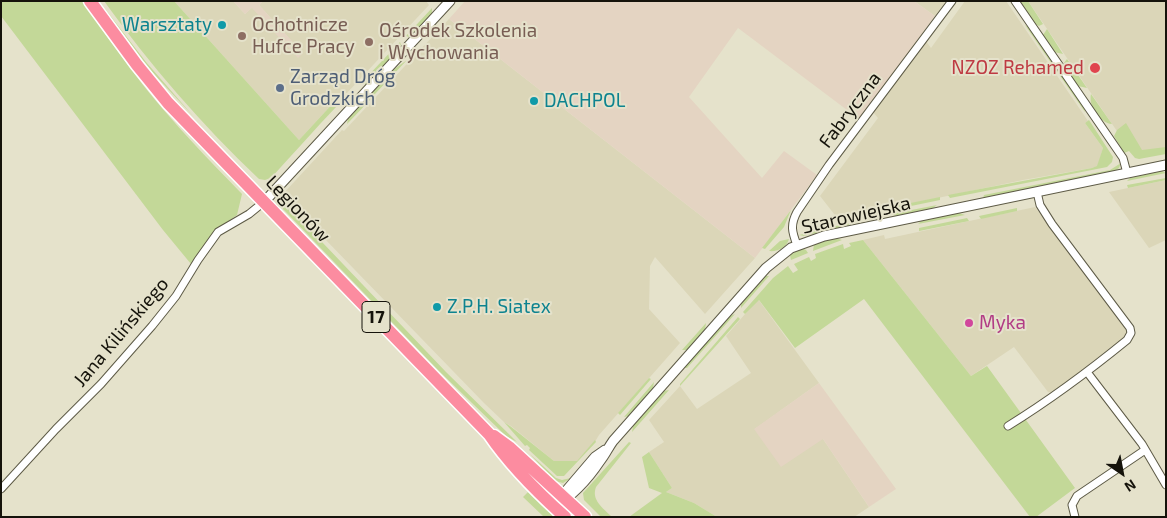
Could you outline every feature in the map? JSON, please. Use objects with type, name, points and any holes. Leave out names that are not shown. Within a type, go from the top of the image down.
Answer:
[{"type":"highway","name":"Legionów","points":[[90,1],[161,95],[489,434],[502,454],[565,517]]},
{"type":"highway","name":"Legionów","points":[[489,434],[509,447],[585,517]]},
{"type":"street","name":"Jana Kilińskiego","points":[[1,489],[152,326],[176,296],[218,232],[249,214],[265,201],[450,1]]},
{"type":"street","name":"Fabryczna","points":[[797,245],[791,228],[797,212],[829,165],[952,1]]},
{"type":"street","points":[[1015,1],[1123,158],[1127,173]]},
{"type":"street","name":"Starowiejska","points":[[554,508],[564,498],[595,456],[607,448],[766,268],[780,255],[797,245],[824,236],[1166,165]]},
{"type":"street","points":[[1008,426],[1045,403],[1087,372],[1127,340],[1131,333],[1130,328],[1052,224],[1040,205],[1037,192]]},
{"type":"street","points":[[1087,372],[1145,450],[1166,485]]},
{"type":"street","points":[[1075,517],[1072,505],[1080,493],[1145,450]]},
{"type":"shaded area","points":[[174,1],[233,1],[245,14],[252,7],[298,57],[302,53],[259,5],[263,1],[426,1],[429,5],[347,93],[339,93],[334,97],[336,100],[299,140]]},
{"type":"shaded area","points":[[233,1],[263,1],[259,5],[303,53],[298,58],[252,8],[245,14]]},
{"type":"shaded area","points":[[465,1],[914,1],[935,16],[859,119],[738,28],[689,97],[762,178],[784,151],[817,175],[755,258],[449,19]]},
{"type":"shaded area","points":[[914,1],[946,1],[935,16]]},
{"type":"shaded area","points":[[965,1],[1006,1],[1088,121],[1085,123],[1103,148],[1098,166],[838,219],[820,196],[878,118],[873,112],[926,41],[931,48]]},
{"type":"shaded area","points":[[1028,1],[1166,1],[1166,150],[1134,156]]},
{"type":"shaded area","points":[[449,19],[755,258],[705,314],[655,257],[650,266],[649,309],[680,343],[599,435],[593,445],[577,461],[554,461],[504,422],[283,194]]},
{"type":"shaded area","points":[[1166,180],[1166,240],[1149,248],[1109,192]]},
{"type":"shaded area","points":[[1035,207],[1127,331],[1123,338],[1052,393],[1048,392],[1014,347],[971,376],[863,240],[884,235],[885,239]]},
{"type":"shaded area","points":[[758,299],[819,383],[755,429],[823,439],[869,507],[854,517],[717,517],[694,503],[666,492],[672,488],[649,452],[664,442],[649,420],[680,386],[697,409],[751,373],[726,336]]},
{"type":"shaded area","points":[[819,383],[896,489],[869,507],[823,439],[781,467],[754,429]]},
{"type":"green space","points":[[1,1],[82,1],[143,85],[191,141],[242,194],[237,215],[219,228],[191,264],[163,230],[1,16]]},
{"type":"green space","points":[[97,1],[99,1],[146,62],[194,117],[153,73]]},
{"type":"green space","points":[[104,1],[174,1],[299,140],[336,100],[337,106],[271,178],[259,179],[177,94]]},
{"type":"green space","points":[[1019,1],[1028,1],[1043,24],[1039,26],[1035,24]]},
{"type":"green space","points":[[432,8],[432,14],[412,35],[406,36]]},
{"type":"green space","points":[[1025,25],[1084,107],[1085,112]]},
{"type":"green space","points":[[1047,29],[1063,54],[1054,52],[1043,35]]},
{"type":"green space","points":[[400,42],[400,48],[366,85],[363,81]]},
{"type":"green space","points":[[1067,59],[1087,88],[1078,86],[1065,67],[1064,63]]},
{"type":"green space","points":[[407,60],[374,95],[371,92],[390,72]]},
{"type":"green space","points":[[1091,94],[1112,124],[1103,121],[1093,109]]},
{"type":"green space","points":[[368,96],[371,99],[347,124],[348,118]]},
{"type":"green space","points":[[1089,120],[1113,157],[1112,162],[1107,167],[950,198],[948,195],[1097,166],[1103,148],[1085,123]]},
{"type":"green space","points":[[1126,123],[1142,150],[1166,147],[1166,154],[1139,159],[1135,158],[1129,151],[1124,153],[1114,136],[1117,130]]},
{"type":"green space","points":[[1121,163],[1115,171],[983,198],[984,195],[1110,170]]},
{"type":"green space","points":[[1162,171],[1166,173],[1127,181],[1130,178]]},
{"type":"green space","points":[[1166,178],[1166,180],[1128,188],[1127,185]]},
{"type":"green space","points":[[940,197],[940,200],[887,211],[886,208]]},
{"type":"green space","points":[[281,199],[446,372],[517,442],[506,436],[438,370],[283,209]]},
{"type":"green space","points":[[937,205],[933,208],[896,216],[891,214]]},
{"type":"green space","points":[[1017,208],[1017,211],[981,219],[979,216]]},
{"type":"green space","points":[[791,210],[784,227],[765,249],[762,248]]},
{"type":"green space","points":[[959,213],[965,215],[918,224],[921,221]]},
{"type":"green space","points":[[967,218],[969,221],[919,231],[919,228]]},
{"type":"green space","points":[[848,223],[849,225],[804,236],[799,235]]},
{"type":"green space","points":[[836,238],[842,240],[813,251],[814,244]]},
{"type":"green space","points":[[789,239],[782,248],[776,251],[769,251],[780,241]]},
{"type":"green space","points":[[863,240],[971,376],[987,366],[1075,488],[1036,517],[1030,517],[864,299],[795,348],[759,300],[745,314],[743,312],[773,278],[788,266],[793,273],[798,270],[794,264],[809,257],[811,261],[816,258],[815,254],[843,244],[844,249],[851,246],[849,243]]},
{"type":"green space","points":[[802,248],[808,253],[791,260],[790,255]]},
{"type":"green space","points":[[766,276],[769,276],[741,308],[741,303]]},
{"type":"green space","points":[[735,314],[687,368],[684,368],[730,316]]},
{"type":"green space","points":[[738,317],[740,319],[680,386],[680,384]]},
{"type":"green space","points":[[706,323],[705,329],[687,350],[682,350]]},
{"type":"green space","points":[[649,378],[651,379],[620,415],[618,413]]},
{"type":"green space","points":[[654,382],[653,388],[629,416],[624,417]]},
{"type":"green space","points":[[669,390],[632,432],[633,426],[664,391]]},
{"type":"green space","points":[[504,422],[554,461],[577,461],[595,440],[596,442],[564,476],[557,476],[529,450],[530,448],[527,445],[525,446]]},
{"type":"green space","points":[[629,442],[631,443],[596,487],[596,500],[612,517],[601,517],[584,500],[583,493]]},
{"type":"green space","points":[[649,452],[672,488],[666,492],[694,503],[717,517],[629,517],[662,493],[649,488],[642,457]]},
{"type":"green space","points":[[530,454],[556,478],[562,480],[571,478],[563,483],[555,481]]},
{"type":"green space","points":[[528,492],[554,517],[544,517],[523,497]]},
{"type":"place","name":"Warsztaty","points":[[222,25]]},
{"type":"place","name":"Ochotnicze Hufce Pracy","points":[[242,36]]},
{"type":"place","name":"Ośrodek Szkolenia i Wychowania","points":[[369,42]]},
{"type":"place","name":"NZOZ Rehamed","points":[[1095,68]]},
{"type":"place","name":"Zarząd Dróg Grodzkich","points":[[280,88]]},
{"type":"place","name":"DACHPOL","points":[[534,101]]},
{"type":"place","name":"Z.P.H. Siatex","points":[[437,307]]},
{"type":"place","name":"Myka","points":[[969,323]]}]
